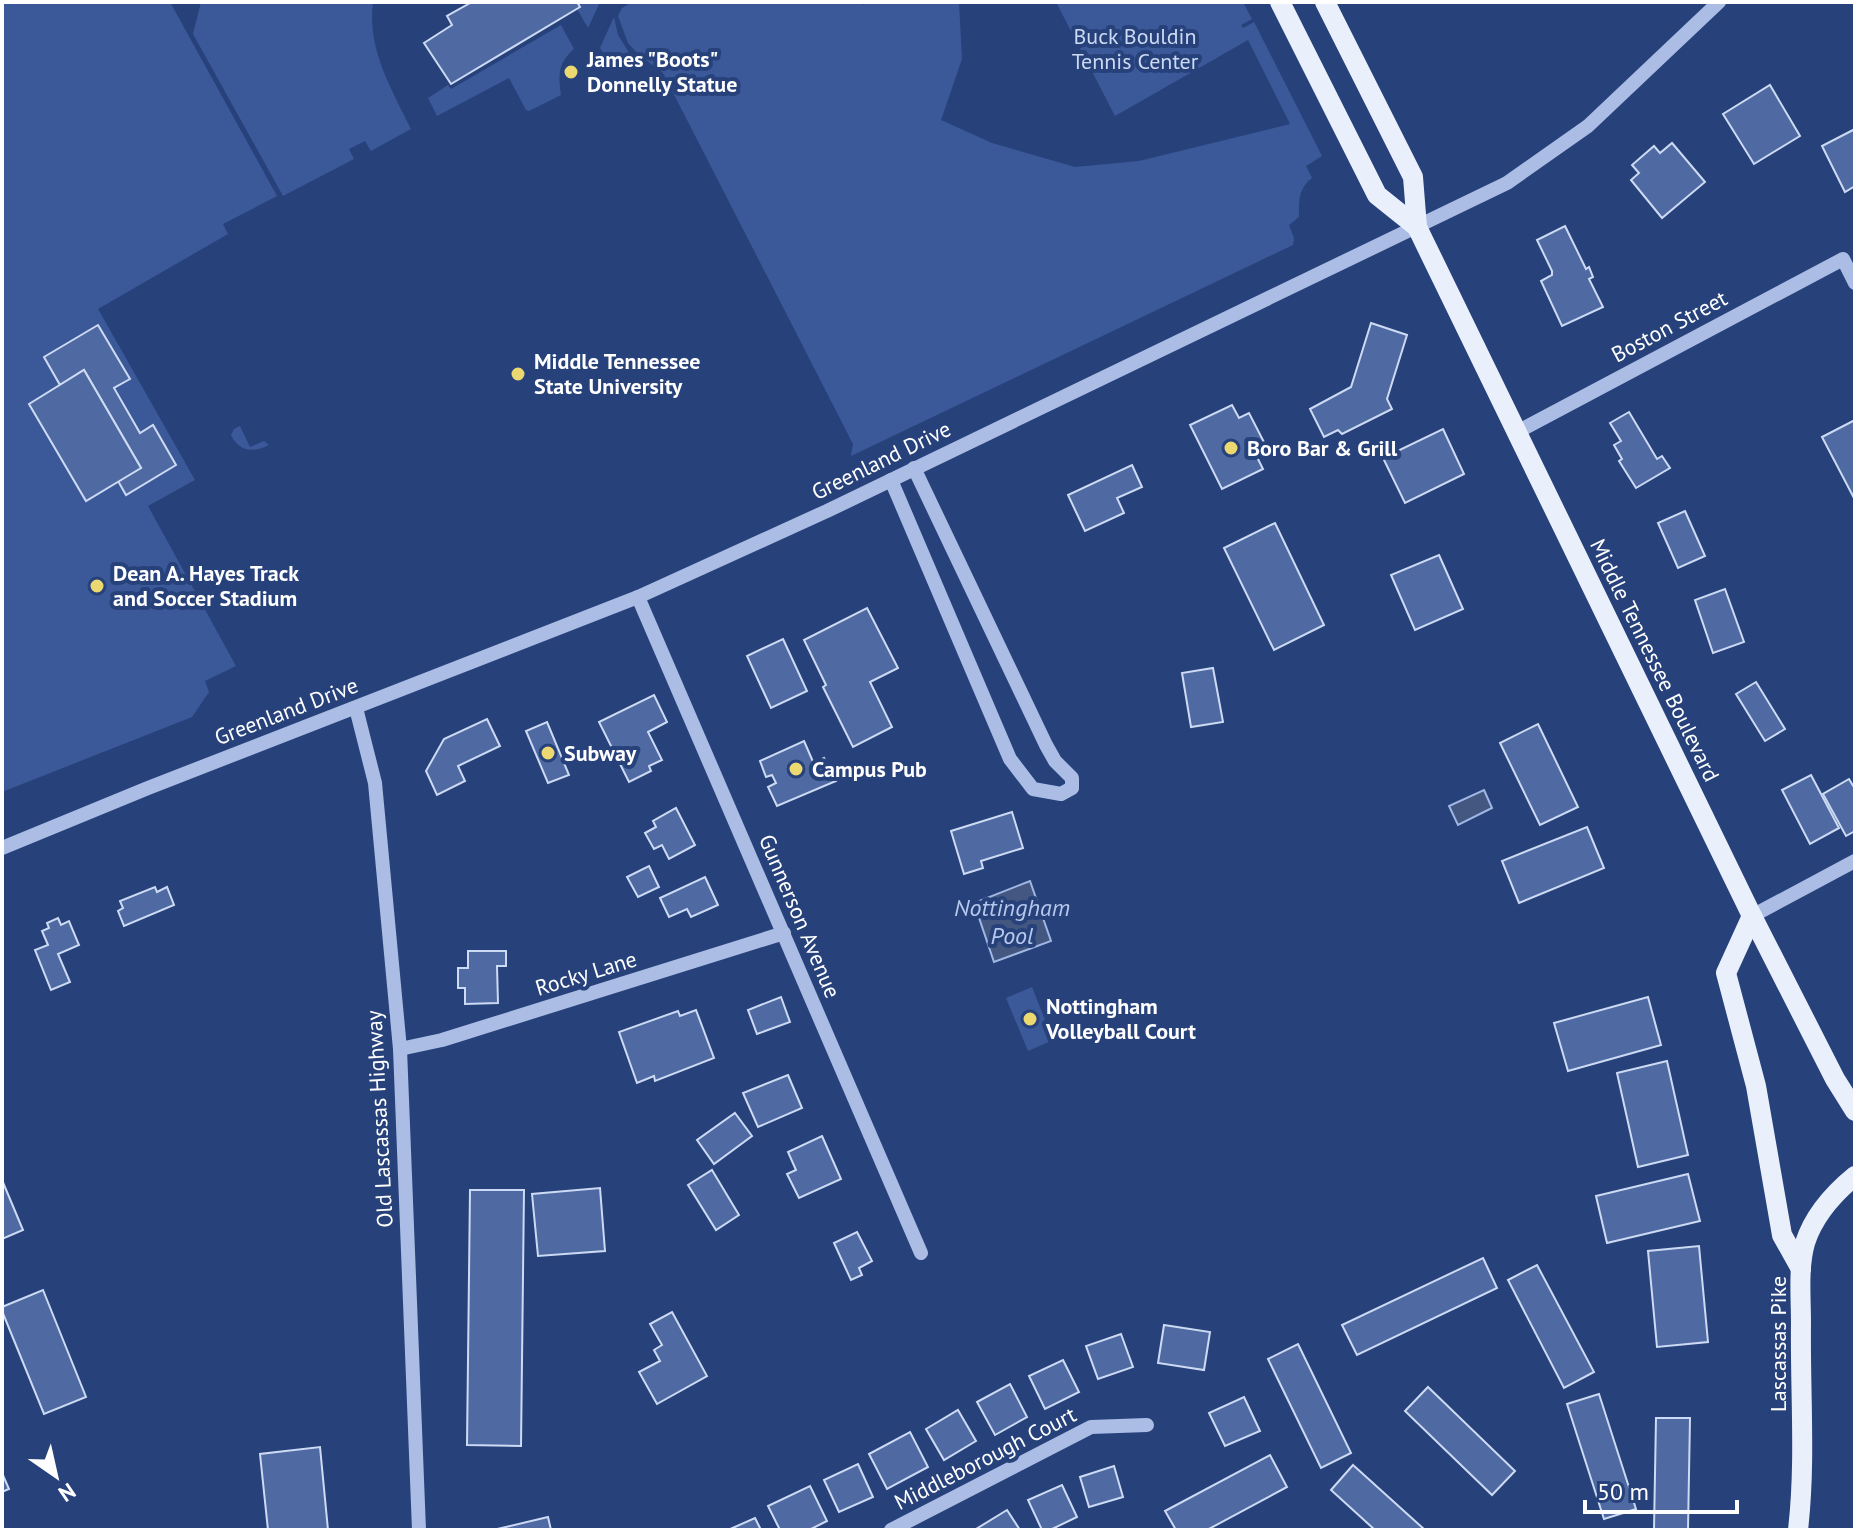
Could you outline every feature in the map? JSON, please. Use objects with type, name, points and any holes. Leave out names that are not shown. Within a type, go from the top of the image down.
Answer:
[{"type":"main road","name":"Middle Tennessee Boulevard","points":[[1280,2],[1377,195],[1417,227]]},
{"type":"main road","name":"Middle Tennessee Boulevard","points":[[1325,2],[1413,177],[1417,227],[1752,916],[1835,1079],[1855,1111]]},
{"type":"main road","points":[[1752,916],[1726,973],[1756,1086],[1782,1235],[1801,1269]]},
{"type":"main road","name":"Lascassas Pike","points":[[1798,1530],[1803,1480],[1801,1269],[1805,1244],[1817,1216],[1855,1176]]},
{"type":"street","name":"Greenland Drive","points":[[2,848],[638,597],[891,480],[1507,183],[1588,126],[1719,2]]},
{"type":"street","name":"Boston Street","points":[[1517,432],[1843,259],[1855,283]]},
{"type":"street","points":[[891,480],[1010,759],[1033,789],[1061,794],[1072,788],[1072,778],[1055,761],[1046,745],[914,468]]},
{"type":"street","name":"Gunnerson Avenue","points":[[638,597],[921,1253]]},
{"type":"street","name":"Old Lascassas Highway","points":[[356,708],[375,783],[400,1049],[419,1530]]},
{"type":"street","points":[[1752,916],[1855,861]]},
{"type":"street","name":"Rocky Lane","points":[[400,1049],[457,1035],[784,933]]},
{"type":"street","name":"Middleborough Court","points":[[891,1530],[1091,1427],[1147,1425]]},
{"type":"green space","points":[[2,2],[170,2],[277,196],[223,224],[228,234],[98,309],[195,480],[148,506],[236,666],[205,681],[209,692],[192,717],[2,792]]},
{"type":"green space","points":[[201,2],[373,2],[377,52],[411,129],[371,151],[365,141],[349,149],[354,159],[283,196],[193,34]]},
{"type":"green space","points":[[573,2],[600,2],[588,28]]},
{"type":"green space","name":"Buck Bouldin Tennis Center","points":[[632,2],[861,2],[863,5],[868,2],[959,2],[962,59],[941,120],[992,143],[1075,167],[1139,161],[1290,124],[1248,40],[1115,116],[1056,2],[1243,2],[1252,19],[1241,25],[1243,28],[1254,22],[1322,156],[1306,166],[1312,178],[1299,200],[1299,217],[1289,225],[1293,245],[851,456],[853,444],[663,73],[628,43],[618,16],[622,8]]},
{"type":"green space","points":[[614,17],[618,35],[633,59],[621,68],[612,67],[600,48]]},
{"type":"green space","points":[[561,25],[574,49],[560,70],[561,95],[529,111],[509,78],[437,116],[428,98],[448,85],[451,89]]},
{"type":"green space","points":[[240,426],[250,447],[264,441],[269,445],[252,450],[238,445],[231,435]]},
{"type":"green space","name":"Nottingham Volleyball Court","points":[[1032,987],[1053,1040],[1028,1051],[1006,998]]},
{"type":"water","points":[[1484,790],[1492,808],[1458,825],[1449,806]]},
{"type":"water","name":"Nottingham Pool","points":[[1030,881],[1051,941],[994,962],[974,903]]},
{"type":"building","points":[[472,2],[577,2],[580,7],[451,84],[424,43],[452,25],[447,16]]},
{"type":"building","points":[[1770,85],[1800,136],[1754,164],[1723,114]]},
{"type":"building","points":[[1855,129],[1855,186],[1845,192],[1822,146]]},
{"type":"building","points":[[1672,143],[1705,182],[1662,218],[1631,180],[1639,173],[1632,165],[1654,146],[1660,153]]},
{"type":"building","points":[[1565,226],[1586,269],[1589,267],[1593,277],[1589,279],[1603,307],[1562,326],[1541,281],[1552,275],[1552,271],[1537,240]]},
{"type":"building","points":[[1371,323],[1407,335],[1387,399],[1392,409],[1342,434],[1338,430],[1324,437],[1310,409],[1351,387]]},
{"type":"building","points":[[98,325],[130,379],[114,388],[140,433],[153,425],[176,465],[126,495],[118,481],[141,468],[84,370],[60,385],[44,357]]},
{"type":"building","points":[[84,370],[141,468],[86,501],[29,404]]},
{"type":"building","name":"Boro Bar & Grill","points":[[1232,405],[1239,418],[1249,413],[1266,446],[1254,451],[1263,469],[1222,489],[1190,425]]},
{"type":"building","points":[[1629,412],[1657,459],[1662,456],[1670,468],[1636,488],[1619,461],[1622,459],[1614,445],[1621,441],[1610,423]]},
{"type":"building","points":[[1855,420],[1855,500],[1822,437]]},
{"type":"building","points":[[1443,429],[1464,474],[1405,503],[1383,458]]},
{"type":"building","points":[[1132,465],[1142,487],[1117,498],[1124,513],[1085,531],[1068,495]]},
{"type":"building","points":[[1685,511],[1705,556],[1678,568],[1658,523]]},
{"type":"building","points":[[1275,523],[1324,625],[1274,650],[1224,548]]},
{"type":"building","points":[[1439,555],[1463,609],[1415,630],[1391,575]]},
{"type":"building","points":[[1725,589],[1744,642],[1713,653],[1695,600]]},
{"type":"building","points":[[867,608],[898,668],[870,682],[892,727],[853,747],[804,640]]},
{"type":"building","points":[[783,639],[807,691],[771,708],[747,656]]},
{"type":"building","points":[[1213,668],[1223,722],[1191,727],[1182,673]]},
{"type":"building","points":[[1756,682],[1785,729],[1765,741],[1736,694]]},
{"type":"building","points":[[654,695],[667,722],[648,732],[662,760],[649,766],[651,771],[629,782],[599,722]]},
{"type":"building","points":[[487,719],[500,746],[458,766],[465,781],[437,795],[426,771],[444,739]]},
{"type":"building","name":"Subway","points":[[547,722],[569,775],[548,783],[526,731]]},
{"type":"building","points":[[1538,724],[1578,807],[1540,825],[1500,743]]},
{"type":"building","name":"Campus Pub","points":[[804,741],[814,764],[824,758],[836,781],[777,806],[768,787],[776,783],[772,775],[766,777],[760,761]]},
{"type":"building","points":[[1811,775],[1839,828],[1810,844],[1782,790]]},
{"type":"building","points":[[1849,779],[1855,789],[1855,831],[1846,836],[1823,794]]},
{"type":"building","points":[[676,808],[695,845],[669,859],[662,845],[654,849],[645,833],[656,827],[653,821]]},
{"type":"building","points":[[1012,812],[1023,848],[981,861],[983,868],[964,874],[951,831]]},
{"type":"building","points":[[1587,827],[1604,868],[1519,903],[1502,861]]},
{"type":"building","points":[[649,866],[659,887],[638,897],[627,877]]},
{"type":"building","points":[[705,877],[718,905],[691,917],[687,909],[669,917],[660,898]]},
{"type":"building","points":[[155,887],[157,892],[167,887],[174,905],[124,926],[118,911],[123,908],[120,901]]},
{"type":"building","points":[[58,918],[61,925],[69,921],[79,945],[58,954],[70,982],[51,990],[35,950],[48,945],[42,931],[49,928],[47,923]]},
{"type":"building","points":[[468,951],[506,951],[506,966],[497,966],[498,1003],[465,1004],[465,988],[458,988],[458,968],[468,968]]},
{"type":"building","points":[[781,997],[790,1022],[757,1034],[748,1010]]},
{"type":"building","points":[[1648,997],[1661,1045],[1568,1071],[1554,1023]]},
{"type":"building","points":[[696,1010],[714,1058],[655,1081],[654,1076],[637,1083],[619,1032],[678,1011],[680,1016]]},
{"type":"building","points":[[1667,1061],[1688,1155],[1638,1167],[1617,1073]]},
{"type":"building","points":[[788,1075],[802,1108],[758,1127],[743,1093]]},
{"type":"building","points":[[735,1113],[752,1136],[714,1164],[697,1140]]},
{"type":"building","points":[[822,1136],[841,1179],[799,1198],[787,1174],[796,1170],[788,1152]]},
{"type":"building","points":[[712,1170],[739,1215],[716,1230],[688,1185]]},
{"type":"building","points":[[1688,1174],[1700,1221],[1607,1243],[1596,1196]]},
{"type":"building","points":[[2,1180],[23,1230],[2,1239]]},
{"type":"building","points":[[600,1188],[605,1251],[538,1256],[532,1194]]},
{"type":"building","points":[[470,1190],[524,1190],[521,1446],[467,1445]]},
{"type":"building","points":[[857,1232],[872,1261],[859,1268],[862,1275],[851,1280],[834,1243]]},
{"type":"building","points":[[1699,1246],[1708,1342],[1657,1347],[1648,1251]]},
{"type":"building","points":[[1483,1258],[1497,1288],[1357,1355],[1342,1325]]},
{"type":"building","points":[[1537,1265],[1594,1372],[1564,1388],[1508,1280]]},
{"type":"building","points":[[43,1290],[86,1397],[44,1414],[2,1311],[2,1307]]},
{"type":"building","points":[[672,1312],[707,1376],[657,1404],[639,1372],[660,1361],[654,1350],[662,1345],[650,1324]]},
{"type":"building","points":[[1164,1325],[1210,1332],[1204,1370],[1158,1363]]},
{"type":"building","points":[[1121,1334],[1133,1367],[1098,1379],[1086,1346]]},
{"type":"building","points":[[1298,1344],[1351,1453],[1321,1468],[1268,1359]]},
{"type":"building","points":[[1063,1360],[1079,1392],[1045,1409],[1029,1376]]},
{"type":"building","points":[[1010,1384],[1027,1417],[995,1435],[977,1402]]},
{"type":"building","points":[[1428,1387],[1515,1471],[1492,1495],[1405,1411]]},
{"type":"building","points":[[1599,1394],[1636,1509],[1604,1519],[1567,1404]]},
{"type":"building","points":[[1244,1397],[1260,1431],[1225,1446],[1209,1413]]},
{"type":"building","points":[[958,1410],[976,1441],[944,1460],[926,1429]]},
{"type":"building","points":[[1656,1418],[1690,1418],[1688,1530],[1654,1530]]},
{"type":"building","points":[[910,1432],[928,1467],[887,1489],[869,1454]]},
{"type":"building","points":[[320,1447],[328,1530],[268,1530],[260,1454]]},
{"type":"building","points":[[1270,1455],[1287,1487],[1207,1530],[1176,1530],[1165,1511]]},
{"type":"building","points":[[858,1464],[873,1497],[839,1512],[824,1480]]},
{"type":"building","points":[[1353,1465],[1425,1530],[1375,1530],[1331,1490]]},
{"type":"building","points":[[1114,1466],[1123,1497],[1089,1507],[1080,1477]]},
{"type":"building","points":[[2,1473],[9,1489],[2,1492]]},
{"type":"building","points":[[1062,1485],[1077,1517],[1050,1530],[1042,1530],[1028,1500]]},
{"type":"building","points":[[810,1486],[827,1521],[809,1530],[780,1530],[768,1506]]},
{"type":"building","points":[[1007,1510],[1020,1530],[976,1530],[976,1529]]},
{"type":"building","points":[[548,1517],[551,1530],[493,1530]]},
{"type":"building","points":[[755,1518],[761,1530],[728,1530]]},
{"type":"place","name":"James \"Boots\" Donnelly Statue","points":[[571,72]]},
{"type":"place","name":"Middle Tennessee State University","points":[[518,374]]},
{"type":"place","name":"Boro Bar & Grill","points":[[1231,448]]},
{"type":"place","name":"Dean A. Hayes Track and Soccer Stadium","points":[[97,586]]},
{"type":"place","name":"Subway","points":[[548,753]]},
{"type":"place","name":"Campus Pub","points":[[796,769]]},
{"type":"place","name":"Nottingham Volleyball Court","points":[[1030,1019]]}]
